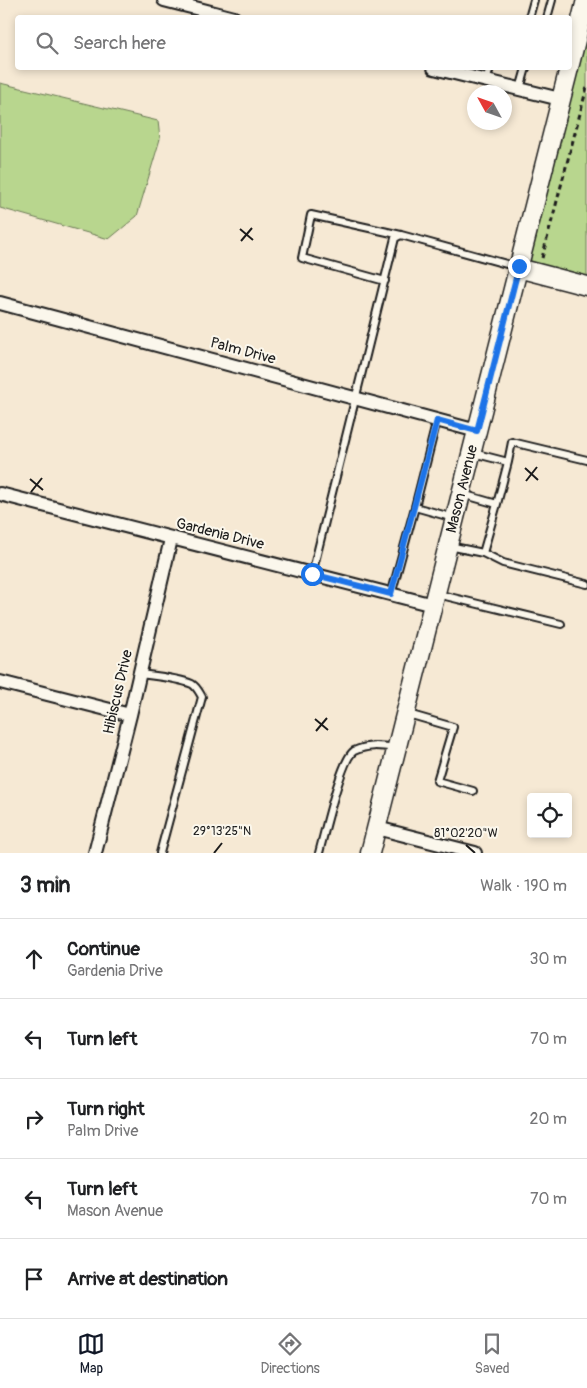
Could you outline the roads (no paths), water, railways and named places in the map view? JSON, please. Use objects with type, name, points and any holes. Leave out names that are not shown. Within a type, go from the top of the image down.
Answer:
[{"type":"main road","name":"Mason Avenue","points":[[572,50],[584,0]]},
{"type":"main road","name":"Mason Avenue","points":[[370,853],[456,518],[567,70]]},
{"type":"main road","points":[[518,268],[587,286]]},
{"type":"street","points":[[164,0],[222,15]]},
{"type":"street","points":[[442,70],[560,99]]},
{"type":"street","name":"Palm Drive","points":[[0,303],[477,431]]},
{"type":"street","name":"Gardenia Drive","points":[[0,494],[391,594],[434,600]]},
{"type":"street","name":"Hibiscus Drive","points":[[95,853],[130,716],[171,539]]},
{"type":"street","points":[[0,682],[130,716]]},
{"type":"street","points":[[377,828],[475,853]]},
{"type":"lane","points":[[530,15],[534,0]]},
{"type":"lane","points":[[548,15],[552,0]]},
{"type":"lane","points":[[486,81],[489,70]]},
{"type":"lane","points":[[520,89],[525,70]]},
{"type":"lane","points":[[384,281],[302,258],[311,215],[401,235],[518,268]]},
{"type":"lane","points":[[312,574],[395,238],[401,235]]},
{"type":"lane","points":[[391,594],[437,420]]},
{"type":"lane","points":[[483,553],[512,442],[587,460]]},
{"type":"lane","points":[[471,453],[508,462]]},
{"type":"lane","points":[[461,493],[497,504]]},
{"type":"lane","points":[[415,507],[456,518]]},
{"type":"lane","points":[[448,546],[483,553],[503,563],[587,584]]},
{"type":"lane","points":[[434,600],[561,624]]},
{"type":"lane","points":[[140,674],[193,684],[202,697],[160,853]]},
{"type":"lane","points":[[406,713],[453,728],[437,781],[473,791]]},
{"type":"lane","points":[[319,853],[344,765],[352,752],[371,745],[397,748]]}]
